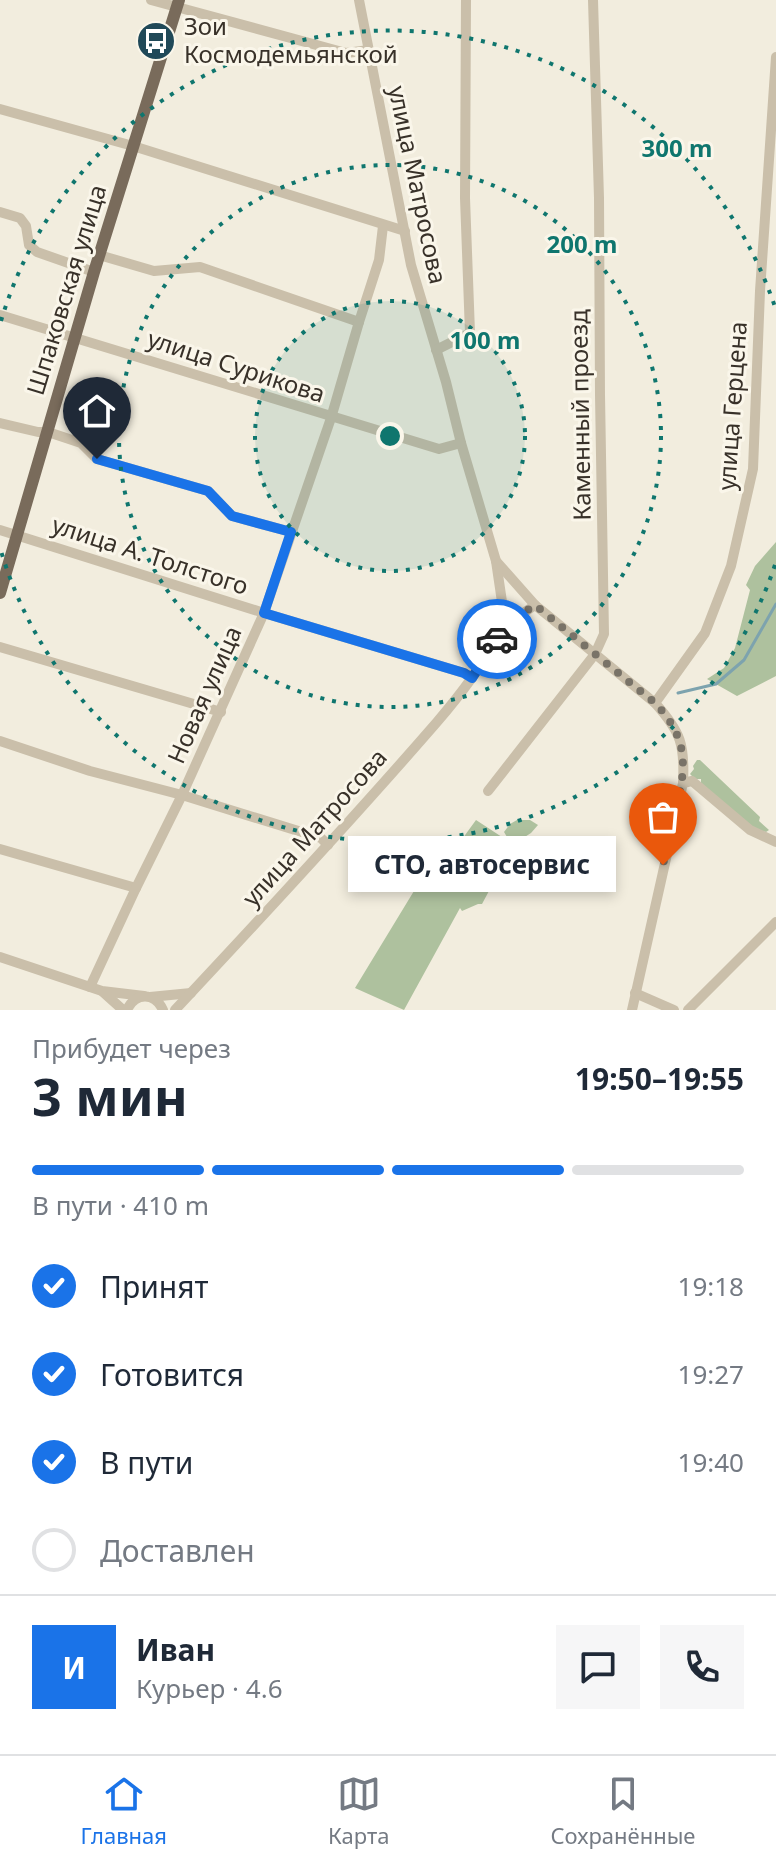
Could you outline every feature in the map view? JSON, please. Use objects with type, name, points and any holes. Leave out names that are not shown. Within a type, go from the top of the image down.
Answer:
[{"type":"main road","name":"Шпаковская улица","points":[[0,593],[99,255],[178,3]]},
{"type":"street","points":[[151,0],[178,3],[346,53],[369,50]]},
{"type":"street","name":"улица Матросова","points":[[359,0],[411,265],[496,561],[506,629]]},
{"type":"street","points":[[436,350],[470,333],[465,198],[466,0]]},
{"type":"street","name":"Каменный проезд","points":[[488,791],[595,654],[604,634],[599,198],[593,0]]},
{"type":"street","name":"улица Герцена","points":[[655,703],[705,633],[731,566],[753,469],[760,291],[776,57]]},
{"type":"street","points":[[0,109],[133,146],[405,231]]},
{"type":"street","points":[[0,212],[20,218],[26,226],[29,245],[37,252],[94,272]]},
{"type":"street","name":"Новая улица","points":[[90,987],[221,712],[264,613],[331,418],[379,260],[383,226]]},
{"type":"street","points":[[99,255],[154,271],[200,267],[359,322]]},
{"type":"street","name":"улица Сурикова","points":[[0,315],[439,449],[461,443]]},
{"type":"street","points":[[0,423],[48,432],[81,443],[97,459],[208,491],[232,516],[291,532]]},
{"type":"street","name":"улица А. Толстого","points":[[0,530],[472,678]]},
{"type":"street","name":"улица Матросова","points":[[496,561],[535,605],[655,703]]},
{"type":"street","name":"улица Матросова","points":[[175,1010],[223,961],[440,719],[472,678],[496,639],[535,605]]},
{"type":"street","points":[[0,647],[221,712]]},
{"type":"street","points":[[632,1010],[683,783],[682,745],[670,721],[655,703]]},
{"type":"street","points":[[0,741],[90,771],[182,795],[321,838],[328,845]]},
{"type":"street","points":[[683,783],[692,781],[750,830],[776,842]]},
{"type":"street","points":[[0,849],[136,888]]},
{"type":"street","points":[[688,1010],[776,922]]},
{"type":"street","points":[[0,957],[102,991],[147,996],[158,1001],[163,1010]]},
{"type":"street","points":[[102,991],[125,1010],[134,999],[191,993]]},
{"type":"street","points":[[635,993],[674,1010]]},
{"type":"green space","points":[[776,542],[776,676],[737,696],[707,679],[724,668],[735,648],[750,590],[746,585],[755,566]]},
{"type":"green space","points":[[697,760],[760,817],[759,821],[769,830],[753,828],[701,784],[701,779],[695,779],[690,774]]},
{"type":"green space","points":[[476,820],[505,839],[502,844],[511,841],[512,848],[482,904],[462,911],[460,908],[404,1010],[355,988],[448,835],[460,842]]},
{"type":"green space","points":[[517,820],[530,820],[538,825],[517,842],[504,832]]},
{"type":"waterway","points":[[678,693],[716,684],[744,660],[776,604]]},
{"type":"way so far","points":[[497,639],[519,616],[535,605],[655,703],[670,721],[682,745],[683,783],[663,865]]},
{"type":"place","name":"Зои Космодемьянской","points":[[156,41]]},
{"type":"place","name":"СТО, автосервис","points":[[663,865]]},
{"type":"route","points":[[97,459],[208,491],[232,516],[291,532],[264,613],[472,678],[497,639]]}]
